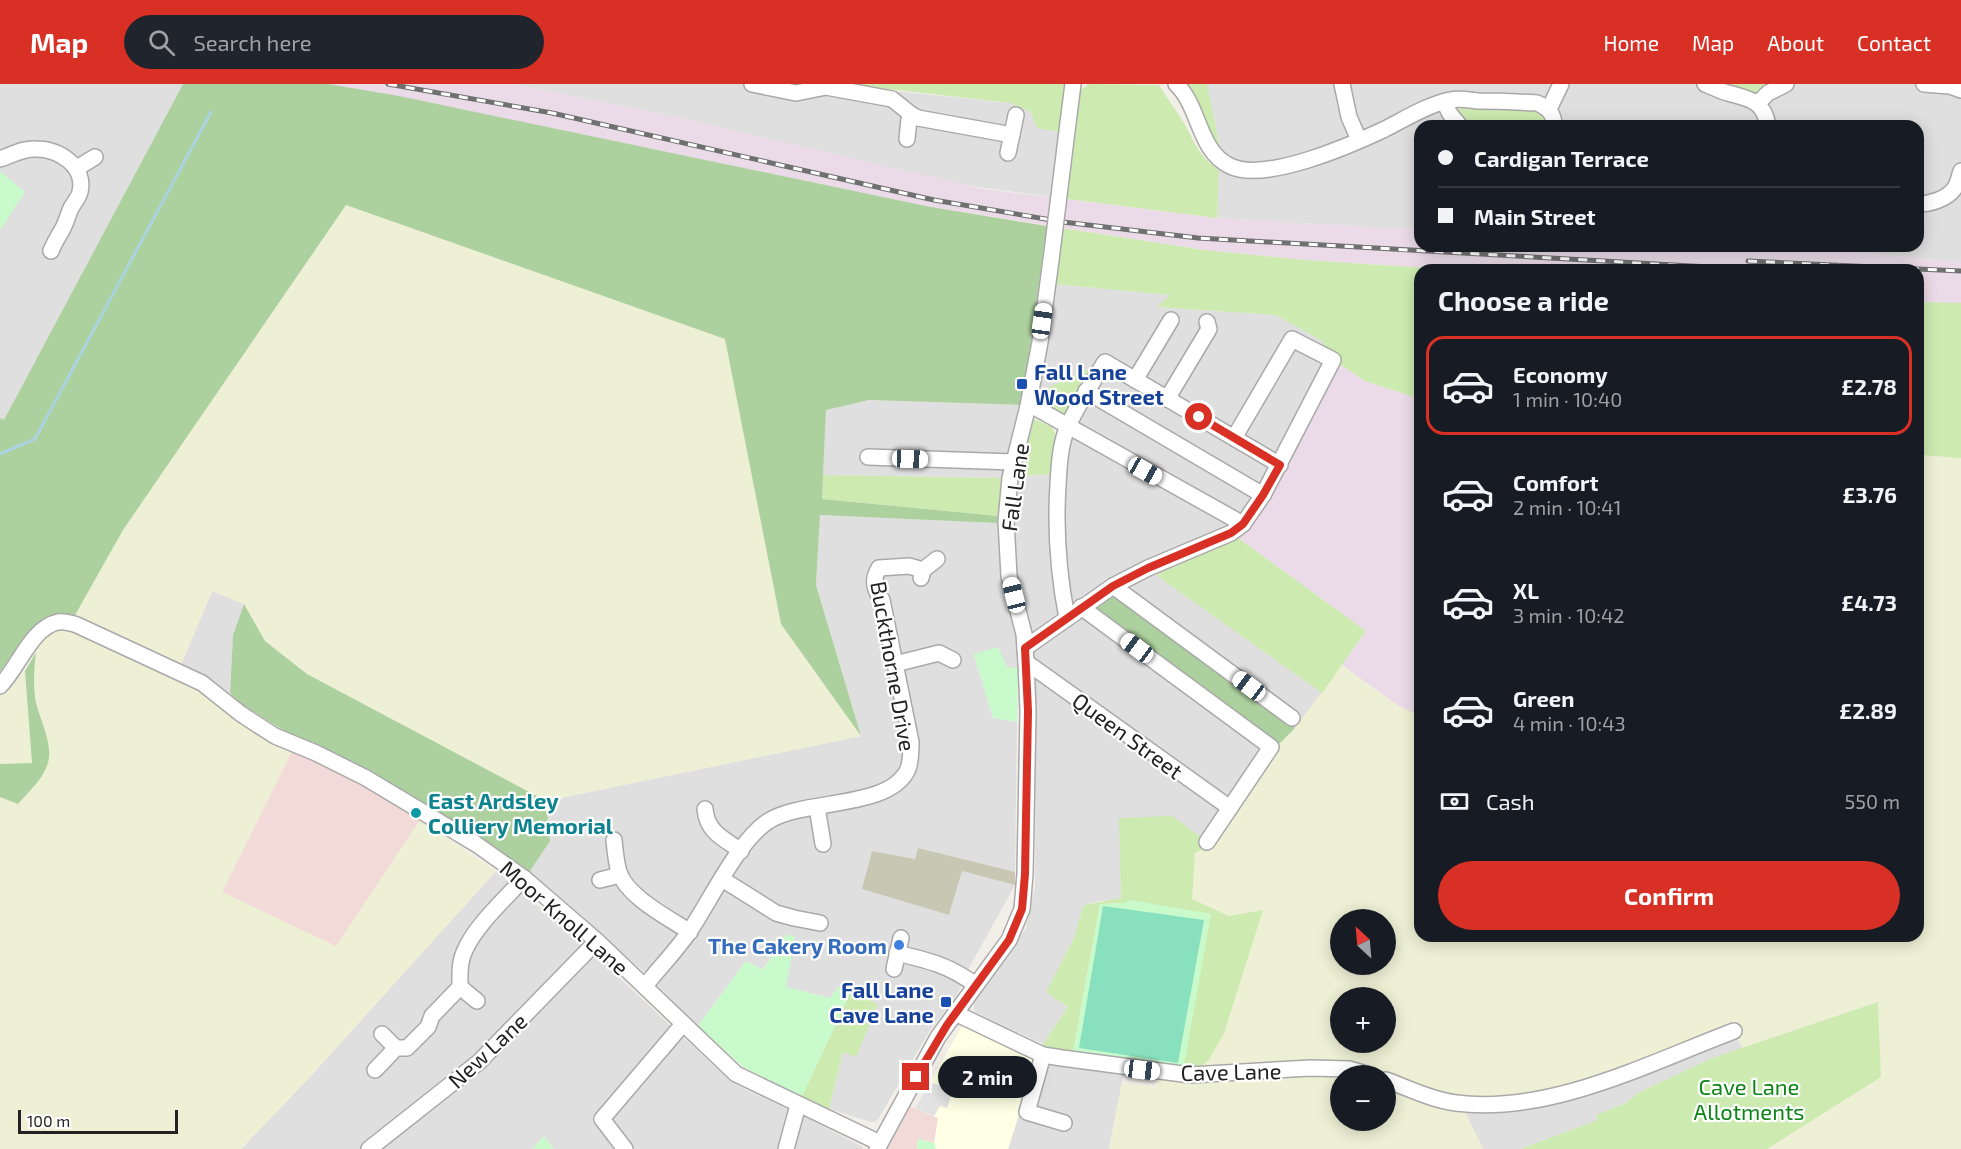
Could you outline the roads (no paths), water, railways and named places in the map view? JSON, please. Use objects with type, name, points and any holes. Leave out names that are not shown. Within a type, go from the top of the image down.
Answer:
[{"type":"street","points":[[752,84],[796,93],[826,87],[892,99],[918,118],[1012,135]]},
{"type":"street","name":"Fall Lane","points":[[878,1146],[922,1064],[955,1013],[1009,940],[1022,909],[1025,874],[1028,711],[1026,655],[1024,634],[1009,576],[1006,521],[1014,462],[1028,406],[1040,342],[1073,84]]},
{"type":"street","points":[[1176,84],[1182,89],[1189,102],[1209,146],[1230,166],[1245,170],[1270,170],[1293,164],[1359,140],[1453,99],[1537,103],[1549,109],[1553,120]]},
{"type":"street","points":[[1342,84],[1349,117],[1359,140]]},
{"type":"street","points":[[1549,109],[1561,84]]},
{"type":"street","points":[[1705,84],[1751,99],[1758,104],[1767,120]]},
{"type":"street","points":[[1758,104],[1768,93],[1786,84]]},
{"type":"street","points":[[1924,84],[1950,86],[1961,90]]},
{"type":"street","points":[[1444,102],[1455,120]]},
{"type":"street","points":[[907,139],[909,119],[912,115]]},
{"type":"street","points":[[1008,153],[1016,115]]},
{"type":"street","points":[[0,159],[36,148],[69,159],[77,168],[80,175],[80,194],[54,241],[51,251]]},
{"type":"street","points":[[77,168],[95,157]]},
{"type":"street","points":[[1924,203],[1950,194],[1955,188],[1961,171]]},
{"type":"street","points":[[1135,380],[1171,320]]},
{"type":"street","points":[[1167,399],[1209,329],[1207,322]]},
{"type":"street","points":[[1026,655],[1067,618],[1113,586],[1148,568],[1231,533],[1243,524],[1280,465],[1333,360],[1292,339],[1234,438]]},
{"type":"street","points":[[1067,618],[1056,534],[1058,474],[1062,444],[1067,428],[1086,391],[1105,362],[1280,465]]},
{"type":"street","points":[[1086,391],[1263,495]]},
{"type":"street","points":[[1028,406],[1036,408],[1067,428],[1243,524]]},
{"type":"street","points":[[868,457],[1014,462]]},
{"type":"street","name":"Buckthorne Drive","points":[[645,986],[690,932],[741,850],[754,833],[767,822],[783,814],[868,797],[885,791],[899,782],[907,770],[911,756],[911,742],[882,600],[876,592],[874,583],[876,563],[909,566],[922,574],[937,559]]},
{"type":"street","points":[[1113,586],[1292,718]]},
{"type":"street","points":[[1081,607],[1271,747],[1207,842]]},
{"type":"street","name":"Moor Knoll Lane","points":[[0,686],[39,632],[61,621],[77,625],[201,683],[264,730],[366,778],[476,844],[524,878],[597,941],[736,1074],[878,1146]]},
{"type":"street","points":[[939,637],[939,653]]},
{"type":"street","points":[[895,664],[939,653],[953,660]]},
{"type":"street","name":"Queen Street","points":[[1026,655],[1230,808]]},
{"type":"street","points":[[817,807],[823,844]]},
{"type":"street","points":[[705,809],[709,828],[741,850]]},
{"type":"street","points":[[614,840],[620,875],[638,897],[690,932]]},
{"type":"street","points":[[600,880],[620,875]]},
{"type":"street","points":[[382,1034],[396,1048],[407,1048],[428,1027],[432,1016],[460,987],[460,970],[464,951],[484,922],[524,878]]},
{"type":"street","points":[[722,879],[792,924],[820,923]]},
{"type":"street","points":[[894,969],[901,938]]},
{"type":"street","name":"New Lane","points":[[369,1149],[480,1062],[597,941]]},
{"type":"street","points":[[897,954],[930,961],[957,971],[976,985]]},
{"type":"street","points":[[460,987],[477,1001]]},
{"type":"street","name":"Cave Lane","points":[[955,1013],[1043,1055],[1190,1075],[1330,1068]]},
{"type":"street","points":[[625,1149],[602,1119],[683,1024]]},
{"type":"street","points":[[1396,1083],[1455,1103],[1538,1100],[1585,1088],[1734,1031]]},
{"type":"street","points":[[375,1070],[396,1048]]},
{"type":"street","points":[[1043,1055],[1027,1112],[1064,1123]]},
{"type":"street","points":[[786,1149],[798,1105]]},
{"type":"waterway","points":[[0,454],[35,439],[211,112]]},
{"type":"railway","points":[[388,84],[552,113],[934,200],[1063,222],[1198,238],[1414,250]]},
{"type":"railway","points":[[1445,252],[1656,264]]},
{"type":"railway","points":[[1748,261],[1812,264]]},
{"type":"railway","points":[[1924,269],[1961,271]]},
{"type":"place","name":"Fall Lane Wood Street","points":[[1022,384]]},
{"type":"place","name":"East Ardsley Colliery Memorial","points":[[416,813]]},
{"type":"place","name":"The Cakery Room","points":[[899,945]]},
{"type":"place","name":"Fall Lane Cave Lane","points":[[946,1002]]},
{"type":"park label","name":"Cave Lane Allotments","points":[[1749,1098]]}]
